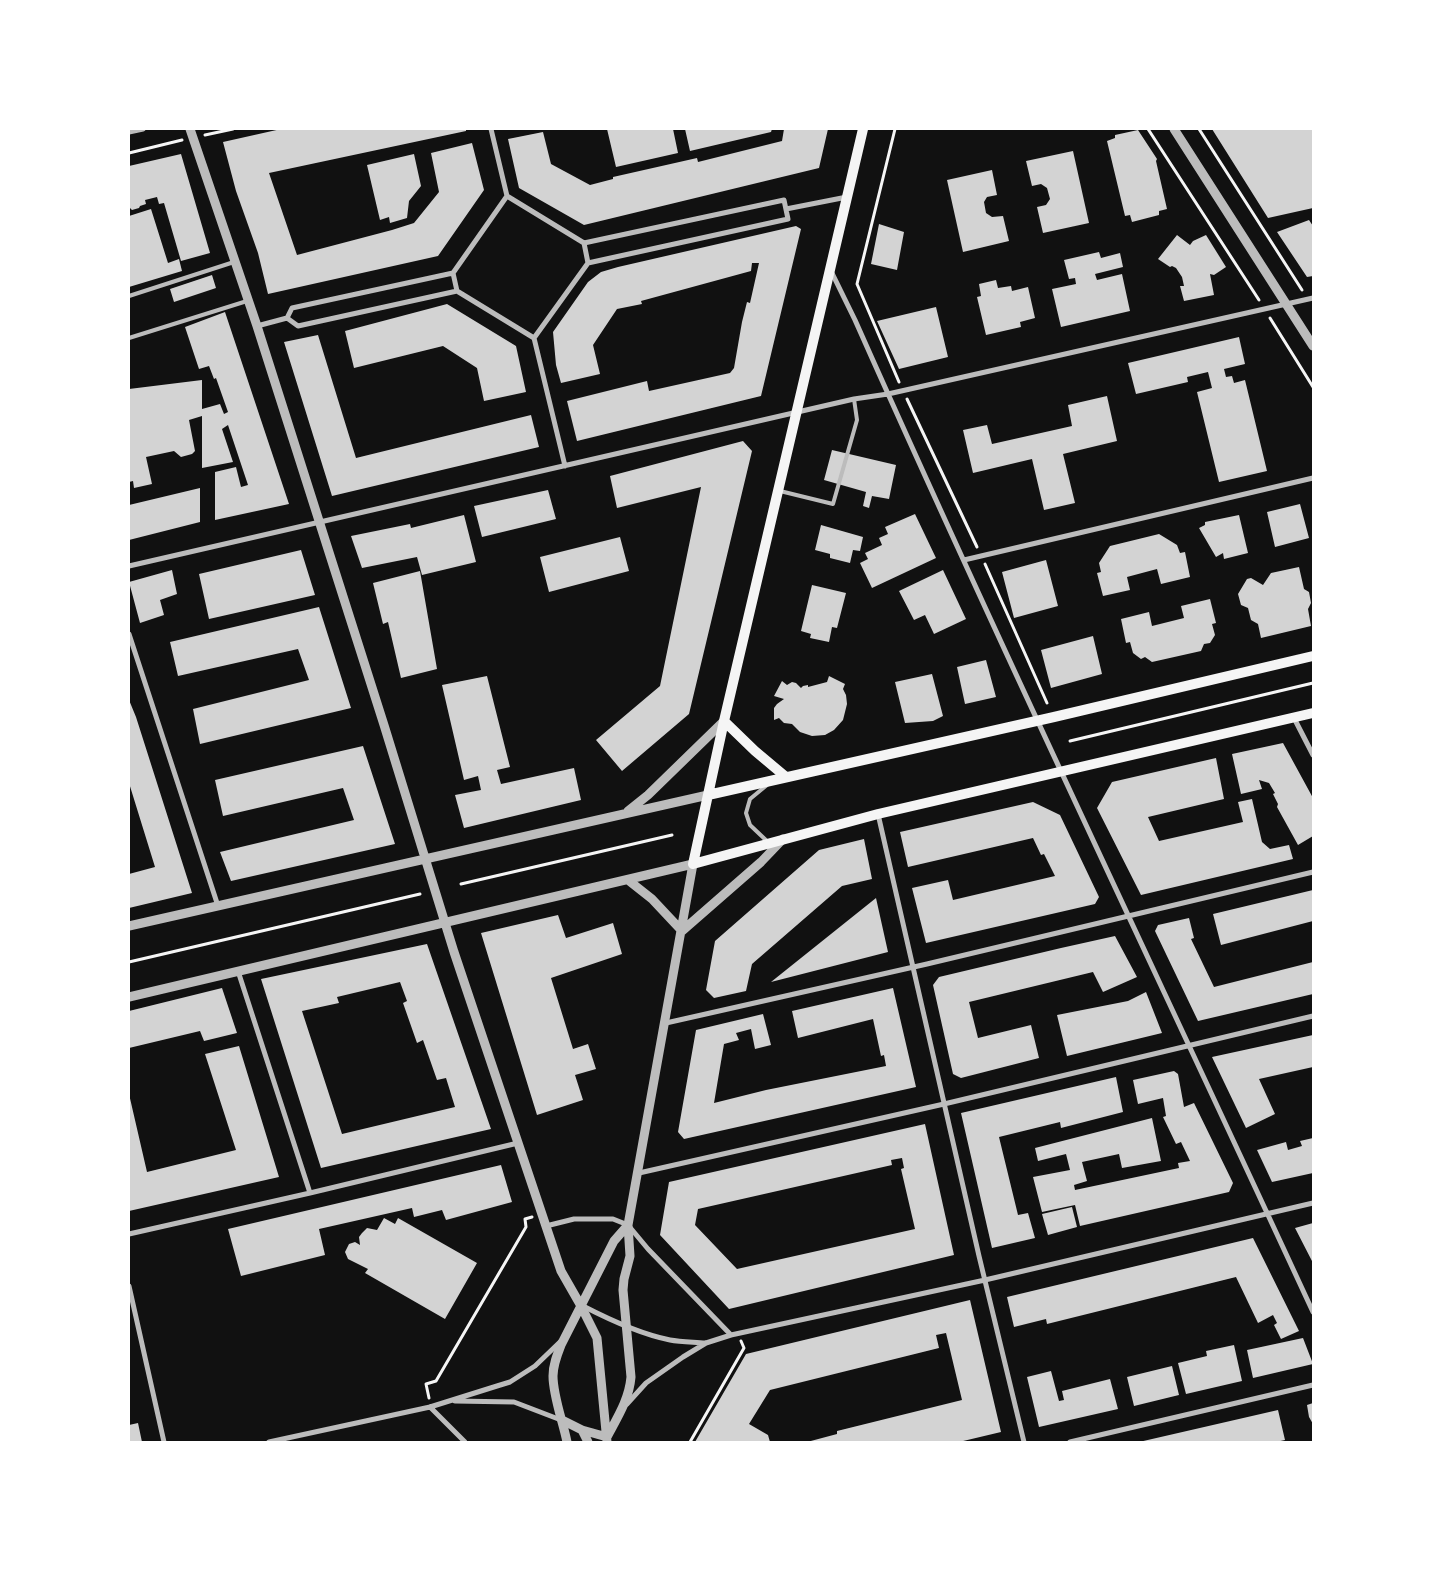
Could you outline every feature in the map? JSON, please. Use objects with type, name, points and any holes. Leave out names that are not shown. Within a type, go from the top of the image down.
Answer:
[{"type":"main road","points":[[863,129],[724,721],[693,864],[878,814],[1313,713]]},
{"type":"main road","points":[[708,795],[1038,721],[1313,656]]},
{"type":"main road","points":[[724,721],[786,777]]},
{"type":"street","points":[[129,132],[143,129]]},
{"type":"street","points":[[190,129],[249,300],[445,922],[561,1271],[597,1338],[607,1440]]},
{"type":"street","points":[[491,129],[507,196],[584,243],[784,200],[786,209],[788,219],[588,263],[534,338]]},
{"type":"street","points":[[1174,129],[1313,346]]},
{"type":"street","points":[[257,326],[287,318],[292,308],[453,273],[507,196]]},
{"type":"street","points":[[786,209],[847,197]]},
{"type":"street","points":[[584,243],[588,263]]},
{"type":"street","points":[[830,268],[856,320],[1038,721],[1190,1044],[1313,1312]]},
{"type":"street","points":[[453,273],[456,290]]},
{"type":"street","points":[[287,318],[298,326],[456,290],[534,338],[565,466]]},
{"type":"street","points":[[129,566],[796,413],[888,394],[1310,298]]},
{"type":"street","points":[[964,560],[1313,478]]},
{"type":"street","points":[[129,634],[218,906]]},
{"type":"street","points":[[1293,717],[1313,755]]},
{"type":"street","points":[[626,813],[724,721]]},
{"type":"street","points":[[129,926],[708,795]]},
{"type":"street","points":[[878,814],[1024,1442]]},
{"type":"street","points":[[682,931],[760,862],[783,839]]},
{"type":"street","points":[[129,997],[693,864],[639,1173],[628,1225],[630,1256],[623,1290],[631,1377],[630,1387],[621,1412],[607,1440]]},
{"type":"street","points":[[666,1023],[913,967],[1313,872]]},
{"type":"street","points":[[628,880],[652,899],[682,931]]},
{"type":"street","points":[[238,971],[310,1193]]},
{"type":"street","points":[[639,1173],[944,1104],[1313,1016]]},
{"type":"street","points":[[129,1234],[518,1143]]},
{"type":"street","points":[[621,1412],[646,1383],[706,1343],[731,1335],[985,1280],[1313,1203]]},
{"type":"street","points":[[546,1226],[574,1219],[613,1219],[628,1225],[648,1249],[731,1335]]},
{"type":"street","points":[[567,1442],[553,1376],[556,1359],[569,1329],[614,1241],[628,1225]]},
{"type":"street","points":[[129,1286],[164,1442]]},
{"type":"street","points":[[581,1306],[626,1326],[671,1340],[706,1343]]},
{"type":"street","points":[[268,1442],[430,1407],[504,1384],[522,1374],[549,1353],[569,1329]]},
{"type":"street","points":[[1070,1442],[1313,1385]]},
{"type":"street","points":[[450,1401],[514,1402],[607,1440]]},
{"type":"street","points":[[430,1407],[465,1442]]},
{"type":"street","points":[[582,1430],[588,1442]]},
{"type":"lane","points":[[129,296],[236,262]]},
{"type":"lane","points":[[129,338],[249,300]]},
{"type":"lane","points":[[778,490],[833,504],[857,420],[854,400]]},
{"type":"lane","points":[[769,843],[750,825],[746,813],[750,800],[773,780]]},
{"type":"path","points":[[894,129],[856,284],[902,390],[981,555],[1047,703]]},
{"type":"path","points":[[1148,129],[1313,387]]},
{"type":"path","points":[[1199,129],[1310,298]]},
{"type":"path","points":[[1070,741],[1313,683]]},
{"type":"path","points":[[461,884],[672,834]]},
{"type":"path","points":[[129,962],[420,894]]},
{"type":"path","points":[[430,1407],[426,1384],[436,1381],[526,1228],[524,1219],[542,1214]]},
{"type":"path","points":[[690,1442],[744,1348],[738,1334]]},
{"type":"building","points":[[281,129],[466,129],[466,131],[269,173],[297,255],[414,223],[439,192],[431,153],[472,143],[484,190],[438,256],[268,294],[258,253],[236,191],[223,142]]},
{"type":"building","points":[[607,129],[673,129],[678,153],[616,167]]},
{"type":"building","points":[[685,129],[772,129],[771,132],[690,151]]},
{"type":"building","points":[[784,129],[828,129],[819,168],[584,225],[519,188],[508,139],[543,132],[551,164],[590,185],[613,179],[613,177],[697,158],[698,162],[782,141]]},
{"type":"building","points":[[1212,129],[1313,129],[1313,208],[1268,218]]},
{"type":"building","points":[[1138,130],[1157,159],[1167,209],[1159,211],[1159,215],[1132,222],[1130,215],[1125,216],[1107,141],[1115,138],[1115,135]]},
{"type":"building","points":[[1073,151],[1089,223],[1043,233],[1037,207],[1046,205],[1050,199],[1047,188],[1041,184],[1032,186],[1026,161]]},
{"type":"building","points":[[181,154],[210,253],[181,261],[164,203],[159,204],[157,197],[145,200],[146,204],[139,208],[132,210],[129,207],[129,166]]},
{"type":"building","points":[[414,154],[421,186],[409,201],[407,218],[390,223],[389,217],[380,220],[367,165]]},
{"type":"building","points":[[992,170],[997,195],[987,197],[984,202],[986,213],[992,217],[1003,216],[1009,241],[963,252],[947,180]]},
{"type":"building","points":[[151,209],[168,263],[179,259],[182,271],[129,287],[129,216]]},
{"type":"building","points":[[1309,220],[1313,226],[1313,276],[1307,277],[1277,232]]},
{"type":"building","points":[[879,224],[904,232],[897,270],[871,264]]},
{"type":"building","points":[[796,226],[801,229],[761,396],[577,441],[567,401],[647,381],[649,391],[730,373],[734,368],[742,322],[747,302],[750,303],[759,263],[752,263],[751,271],[641,301],[642,304],[617,309],[593,345],[600,374],[561,383],[556,365],[553,332],[588,282],[601,272],[618,267]]},
{"type":"building","points":[[1177,235],[1190,245],[1193,241],[1206,235],[1226,267],[1214,275],[1210,274],[1214,295],[1184,301],[1180,286],[1184,286],[1182,277],[1176,268],[1170,267],[1158,259]]},
{"type":"building","points":[[1099,252],[1101,258],[1120,253],[1123,267],[1095,274],[1097,280],[1122,274],[1130,311],[1061,327],[1052,289],[1076,284],[1075,278],[1069,279],[1064,260]]},
{"type":"building","points":[[212,275],[216,288],[174,302],[170,289]]},
{"type":"building","points":[[996,280],[998,288],[1011,286],[1012,291],[1028,287],[1035,318],[1020,322],[1021,327],[986,335],[977,297],[981,296],[979,284]]},
{"type":"building","points":[[447,304],[516,346],[526,392],[484,401],[477,368],[443,346],[354,368],[345,331]]},
{"type":"building","points":[[936,307],[948,357],[899,369],[877,321]]},
{"type":"building","points":[[225,312],[289,504],[215,520],[215,472],[236,467],[241,487],[248,485],[228,425],[222,429],[233,462],[202,468],[202,416],[189,420],[195,451],[192,454],[181,457],[174,451],[146,457],[152,484],[134,488],[133,481],[129,482],[129,389],[202,380],[202,409],[220,404],[224,414],[228,412],[216,378],[214,379],[209,366],[199,369],[185,327]]},
{"type":"building","points":[[318,335],[356,458],[531,415],[539,447],[332,496],[284,342]]},
{"type":"building","points":[[1239,337],[1245,364],[1224,369],[1226,377],[1232,376],[1234,383],[1245,380],[1267,471],[1219,482],[1197,392],[1212,388],[1208,372],[1187,377],[1188,382],[1136,394],[1128,363]]},
{"type":"building","points":[[1107,396],[1117,441],[1063,454],[1075,503],[1044,510],[1032,459],[973,473],[963,430],[987,425],[992,444],[1072,426],[1068,405]]},
{"type":"building","points":[[743,441],[752,451],[689,714],[622,771],[596,740],[660,686],[701,487],[617,508],[610,476]]},
{"type":"building","points":[[832,450],[896,465],[889,499],[872,496],[869,508],[863,506],[866,492],[824,480]]},
{"type":"building","points":[[200,488],[200,522],[129,540],[129,505]]},
{"type":"building","points":[[548,490],[556,519],[482,537],[474,506]]},
{"type":"building","points":[[1300,504],[1309,538],[1275,547],[1267,512]]},
{"type":"building","points":[[915,514],[936,558],[872,588],[860,563],[868,559],[865,553],[882,545],[879,538],[888,534],[885,527]]},
{"type":"building","points":[[464,515],[476,562],[422,575],[417,557],[362,568],[351,536],[410,524],[411,528]]},
{"type":"building","points":[[1239,515],[1248,553],[1224,559],[1223,553],[1216,557],[1199,528],[1205,525],[1205,522]]},
{"type":"building","points":[[821,525],[863,537],[860,551],[853,550],[850,563],[830,558],[830,554],[815,550]]},
{"type":"building","points":[[1159,534],[1177,545],[1180,553],[1185,552],[1190,577],[1161,584],[1157,569],[1127,577],[1130,590],[1103,596],[1097,573],[1101,572],[1099,563],[1110,546]]},
{"type":"building","points":[[620,537],[629,571],[549,592],[540,557]]},
{"type":"building","points":[[301,550],[315,595],[209,619],[199,574]]},
{"type":"building","points":[[1046,560],[1058,606],[1014,618],[1002,572]]},
{"type":"building","points":[[1299,567],[1304,589],[1309,592],[1311,603],[1308,609],[1311,626],[1261,638],[1258,624],[1251,620],[1248,608],[1241,605],[1238,594],[1247,579],[1251,578],[1263,585],[1271,573]]},
{"type":"building","points":[[172,570],[177,594],[160,600],[164,615],[140,623],[129,582]]},
{"type":"building","points":[[943,570],[966,619],[934,634],[925,615],[914,620],[899,591]]},
{"type":"building","points":[[420,571],[437,669],[401,678],[388,622],[383,624],[373,583]]},
{"type":"building","points":[[812,585],[846,593],[837,628],[832,627],[829,642],[810,638],[811,634],[801,631]]},
{"type":"building","points":[[1210,599],[1216,623],[1212,624],[1215,635],[1210,643],[1204,644],[1201,651],[1152,662],[1145,657],[1141,659],[1133,653],[1130,642],[1126,643],[1121,619],[1149,612],[1152,626],[1184,618],[1181,606]]},
{"type":"building","points":[[319,607],[351,708],[200,744],[193,709],[309,680],[298,649],[178,676],[170,642]]},
{"type":"building","points":[[1093,636],[1102,674],[1051,688],[1041,650]]},
{"type":"building","points":[[986,660],[996,697],[965,704],[957,667]]},
{"type":"building","points":[[932,674],[943,716],[933,721],[905,723],[895,682]]},
{"type":"building","points":[[487,676],[510,767],[497,770],[501,784],[574,768],[581,800],[464,828],[455,795],[481,790],[478,776],[464,780],[442,685]]},
{"type":"building","points":[[829,676],[845,684],[843,689],[847,704],[843,720],[834,730],[825,735],[812,736],[800,732],[792,724],[784,723],[779,718],[774,720],[774,708],[784,699],[774,696],[782,681],[787,685],[792,682],[796,683],[801,688],[827,682]]},
{"type":"building","points":[[129,700],[192,893],[129,908],[129,874],[155,867],[129,783]]},
{"type":"building","points":[[1283,743],[1313,798],[1313,836],[1298,845],[1277,807],[1278,804],[1273,794],[1275,793],[1269,783],[1259,780],[1262,789],[1241,794],[1232,754]]},
{"type":"building","points":[[363,746],[395,844],[231,881],[220,852],[354,820],[343,788],[223,816],[215,780]]},
{"type":"building","points":[[1216,758],[1224,799],[1148,817],[1159,841],[1243,822],[1238,802],[1252,799],[1262,842],[1270,849],[1289,845],[1293,859],[1141,895],[1097,808],[1112,782]]},
{"type":"building","points":[[1033,802],[1060,815],[1099,897],[1095,904],[926,943],[912,888],[948,880],[953,900],[1055,876],[1044,854],[1041,855],[1033,838],[908,867],[900,832]]},
{"type":"building","points":[[864,839],[872,879],[842,886],[752,964],[746,991],[714,998],[706,990],[715,941],[819,850]]},
{"type":"building","points":[[1313,890],[1313,921],[1221,945],[1213,914]]},
{"type":"building","points":[[876,898],[888,952],[771,982]]},
{"type":"building","points":[[558,915],[566,938],[613,923],[622,954],[551,978],[573,1049],[588,1044],[596,1069],[575,1075],[583,1100],[537,1115],[481,933]]},
{"type":"building","points":[[1189,918],[1194,938],[1191,939],[1214,987],[1313,962],[1313,994],[1198,1021],[1155,931],[1158,925]]},
{"type":"building","points":[[1115,936],[1137,977],[1103,992],[1093,972],[969,1002],[978,1038],[1031,1025],[1039,1058],[961,1078],[953,1074],[933,985],[939,977]]},
{"type":"building","points":[[427,944],[491,1129],[321,1168],[261,979]],"holes":[[[400,982],[407,1001],[403,1003],[417,1043],[423,1040],[437,1080],[446,1078],[455,1107],[342,1134],[302,1011],[339,1003],[337,997]]]},
{"type":"building","points":[[222,988],[237,1033],[204,1041],[200,1031],[129,1048],[129,1011]]},
{"type":"building","points":[[893,988],[916,1087],[684,1139],[678,1132],[696,1030],[763,1014],[771,1045],[755,1049],[751,1029],[736,1033],[739,1040],[724,1044],[714,1103],[766,1090],[886,1066],[884,1055],[881,1056],[873,1019],[798,1038],[792,1011]]},
{"type":"building","points":[[1146,992],[1162,1033],[1067,1056],[1057,1015],[1128,1001]]},
{"type":"building","points":[[1313,1035],[1313,1067],[1259,1079],[1275,1114],[1246,1128],[1212,1057]]},
{"type":"building","points":[[239,1046],[279,1177],[129,1211],[129,1094],[147,1172],[236,1150],[205,1054]]},
{"type":"building","points":[[1174,1071],[1178,1074],[1184,1107],[1194,1103],[1233,1183],[1229,1192],[1080,1226],[1075,1205],[1042,1212],[1033,1177],[1070,1170],[1066,1154],[1038,1161],[1035,1148],[1152,1118],[1161,1161],[1122,1168],[1119,1154],[1082,1162],[1087,1181],[1074,1185],[1075,1190],[1179,1168],[1178,1163],[1190,1161],[1181,1142],[1176,1144],[1163,1117],[1166,1116],[1163,1098],[1138,1104],[1133,1080]]},
{"type":"building","points":[[1116,1077],[1123,1112],[1061,1128],[1060,1122],[999,1137],[1018,1215],[1028,1213],[1035,1238],[992,1248],[961,1113]]},
{"type":"building","points":[[925,1124],[954,1255],[729,1309],[660,1235],[669,1182]],"holes":[[[902,1158],[904,1168],[901,1169],[915,1229],[737,1269],[695,1225],[698,1209],[892,1165],[891,1160]]]},
{"type":"building","points":[[1313,1138],[1313,1173],[1272,1182],[1257,1150],[1286,1142],[1288,1150],[1302,1146],[1300,1141]]},
{"type":"building","points":[[501,1165],[512,1202],[446,1220],[442,1210],[414,1217],[412,1208],[319,1229],[325,1255],[241,1276],[228,1229]]},
{"type":"building","points":[[1072,1207],[1077,1227],[1048,1235],[1042,1214]]},
{"type":"building","points":[[384,1218],[395,1224],[398,1218],[477,1263],[445,1319],[365,1273],[368,1269],[348,1259],[345,1252],[349,1244],[355,1242],[360,1245],[359,1237],[362,1233],[367,1228],[377,1230]]},
{"type":"building","points":[[1313,1223],[1313,1263],[1295,1228]]},
{"type":"building","points":[[1253,1238],[1299,1331],[1281,1339],[1274,1325],[1277,1323],[1273,1315],[1258,1323],[1236,1277],[1047,1324],[1046,1319],[1014,1327],[1007,1297]]},
{"type":"building","points":[[970,1300],[1001,1432],[959,1442],[807,1442],[837,1434],[837,1431],[962,1400],[946,1333],[936,1335],[939,1348],[770,1390],[749,1424],[768,1435],[770,1442],[695,1442],[746,1354]]},
{"type":"building","points":[[1303,1338],[1313,1364],[1253,1378],[1247,1350]]},
{"type":"building","points":[[1234,1345],[1242,1381],[1186,1394],[1178,1363],[1207,1356],[1206,1351]]},
{"type":"building","points":[[1172,1366],[1179,1395],[1134,1406],[1127,1377]]},
{"type":"building","points":[[1051,1371],[1059,1401],[1064,1400],[1062,1391],[1110,1379],[1118,1409],[1039,1427],[1027,1377]]},
{"type":"building","points":[[1313,1403],[1313,1424],[1309,1417],[1307,1405]]},
{"type":"building","points":[[1278,1410],[1285,1440],[1276,1442],[1139,1442]]},
{"type":"building","points":[[138,1423],[142,1442],[129,1442],[129,1425]]}]
